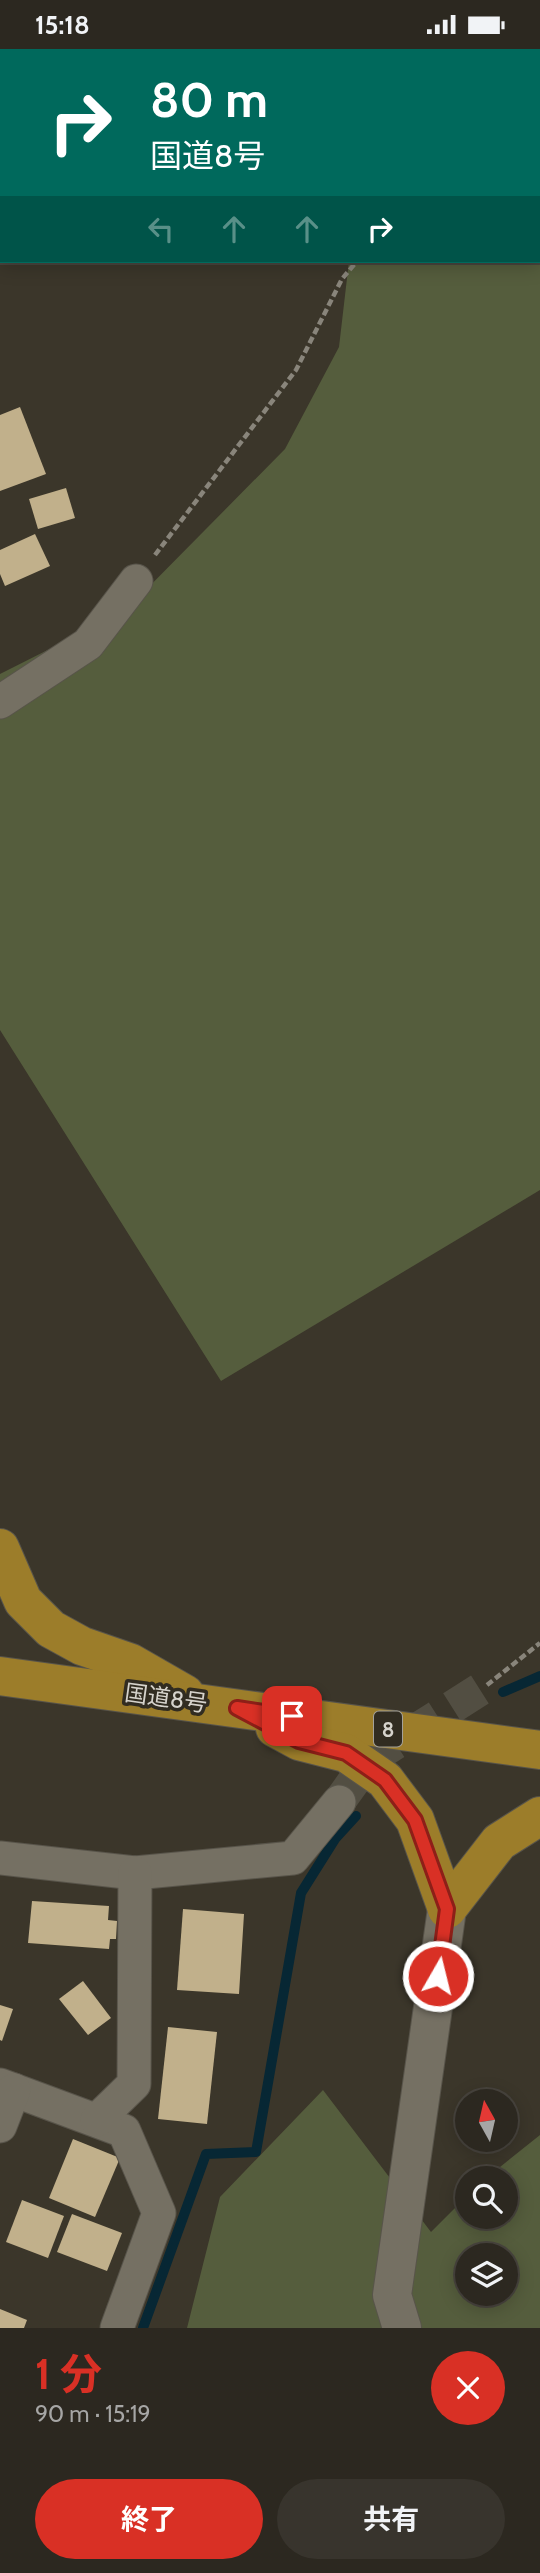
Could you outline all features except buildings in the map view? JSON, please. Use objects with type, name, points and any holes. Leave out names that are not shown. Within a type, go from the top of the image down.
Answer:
[{"type":"highway","points":[[0,1548],[23,1601],[51,1629],[82,1646],[131,1663],[200,1702]]},
{"type":"highway","name":"国道8号","points":[[0,1676],[540,1750]]},
{"type":"highway","points":[[237,1708],[299,1741],[346,1753],[385,1780],[415,1820],[447,1909]]},
{"type":"highway","points":[[447,1909],[499,1842],[540,1816]]},
{"type":"street","points":[[0,702],[88,644],[136,581]]},
{"type":"street","points":[[0,1858],[135,1873],[293,1858],[339,1802]]},
{"type":"street","points":[[97,2120],[134,2084],[135,1873]]},
{"type":"street","points":[[402,2328],[392,2295],[447,1909]]},
{"type":"street","points":[[0,2126],[7,2087],[124,2131],[159,2213],[117,2328]]},
{"type":"path","points":[[136,581],[296,370],[342,279],[355,263]]},
{"type":"path","points":[[487,1685],[540,1643]]},
{"type":"green space","points":[[349,263],[540,263],[540,1190],[221,1381],[0,1030],[0,674],[125,611],[285,449],[339,347]]},
{"type":"green space","points":[[323,2090],[431,2232],[455,2208],[455,2229],[518,2229],[518,2166],[501,2166],[540,2135],[540,2328],[187,2328],[220,2197]]},
{"type":"waterway","points":[[503,1692],[540,1676]]},
{"type":"waterway","points":[[143,2328],[206,2154],[256,2152],[301,1893],[335,1839],[356,1816]]},
{"type":"tunnel","points":[[339,1802],[369,1760],[487,1685]]},
{"type":"route","points":[[292,1716],[237,1708],[299,1741],[346,1753],[385,1780],[415,1820],[447,1909],[438,1976]]}]
